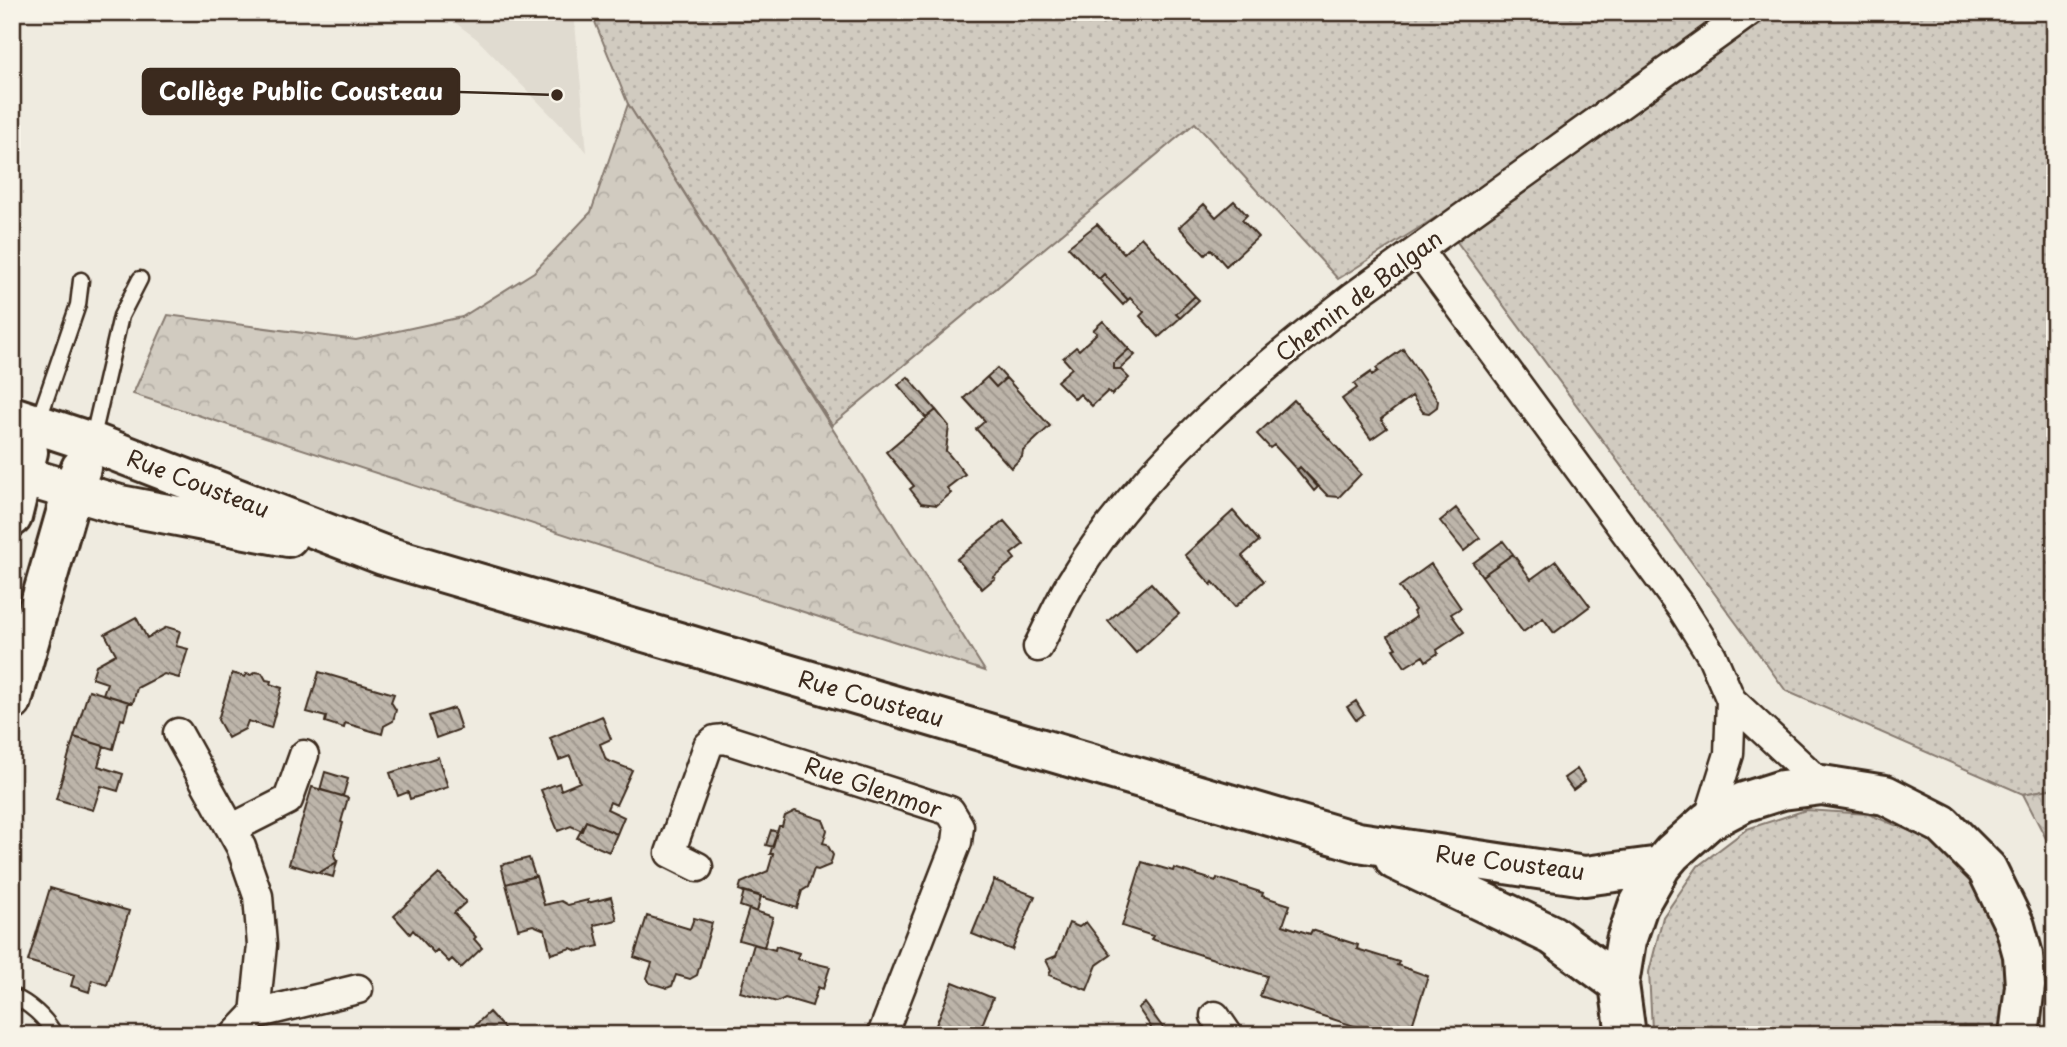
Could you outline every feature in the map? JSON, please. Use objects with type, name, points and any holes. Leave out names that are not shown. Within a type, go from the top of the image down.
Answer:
[{"type":"main road","name":"Rue Cousteau","points":[[25,420],[91,442],[383,555],[1358,842],[1585,876],[1661,866]]},
{"type":"main road","points":[[12,517],[25,420]]},
{"type":"main road","points":[[12,701],[72,492],[91,442]]},
{"type":"main road","name":"Rue Cousteau","points":[[17,474],[120,505],[383,555]]},
{"type":"main road","points":[[1626,1035],[1619,984],[1626,941],[1639,906],[1661,866],[1708,821],[1744,802],[1782,790],[1822,785],[1885,795],[1941,824],[1987,869],[2015,926],[2023,956],[2040,995],[2019,1035]]},
{"type":"main road","name":"Rue Cousteau","points":[[1358,842],[1552,934],[1619,984]]},
{"type":"street","name":"Chemin de Balgan","points":[[1038,648],[1071,582],[1110,527],[1163,464],[1222,405],[1354,296],[1749,12]]},
{"type":"street","points":[[1419,251],[1683,610],[1712,656],[1731,700],[1822,785]]},
{"type":"street","points":[[1708,821],[1729,754],[1731,700]]},
{"type":"street","points":[[178,733],[241,847],[258,896],[262,945],[256,1014]]},
{"type":"street","name":"Rue Glenmor","points":[[698,867],[670,852],[708,746],[715,740],[724,739],[950,811],[959,826],[957,842],[882,1035]]},
{"type":"street","points":[[231,829],[288,800],[304,755]]},
{"type":"street","points":[[235,1035],[256,1014],[358,989]]},
{"type":"lane","points":[[91,442],[121,316],[140,279]]},
{"type":"lane","points":[[25,420],[78,305],[81,280]]},
{"type":"lane","points":[[12,996],[24,1001],[50,1025],[55,1035]]},
{"type":"shaded area","points":[[441,12],[574,12],[587,152],[477,39]]},
{"type":"green space","points":[[591,12],[2055,12],[2055,788],[2023,794],[1786,691],[1438,216],[1338,279],[1195,123],[832,425],[628,104]]},
{"type":"green space","points":[[628,104],[985,671],[133,394],[168,315],[356,340],[462,317],[534,272],[591,212]]},
{"type":"green space","points":[[2055,788],[2055,856],[2023,794]]},
{"type":"green space","points":[[1806,810],[1868,814],[1925,837],[1970,879],[1999,934],[2007,995],[1999,1035],[1655,1035],[1652,1029],[1649,972],[1663,917],[1698,866],[1747,829]]},
{"type":"building","points":[[1234,201],[1247,215],[1242,220],[1258,237],[1226,266],[1211,249],[1205,255],[1179,227],[1204,204],[1216,217]]},
{"type":"building","points":[[1097,224],[1124,253],[1141,237],[1195,296],[1176,314],[1180,318],[1159,337],[1140,316],[1144,312],[1130,298],[1128,300],[1104,274],[1099,279],[1068,247]]},
{"type":"building","points":[[1104,274],[1128,300],[1123,305],[1099,279]]},
{"type":"building","points":[[1195,296],[1199,300],[1180,318],[1176,314]]},
{"type":"building","points":[[1103,321],[1129,349],[1114,363],[1114,369],[1120,369],[1129,378],[1112,395],[1108,391],[1092,406],[1080,394],[1075,399],[1057,381],[1072,368],[1063,358],[1076,347],[1079,350],[1097,333],[1093,330]]},
{"type":"building","points":[[1129,349],[1135,355],[1120,369],[1114,369],[1114,363]]},
{"type":"building","points":[[1403,349],[1438,401],[1437,407],[1429,413],[1423,412],[1412,396],[1381,419],[1387,428],[1371,439],[1342,399],[1357,388],[1354,384],[1371,372],[1372,375],[1378,371],[1376,368]]},
{"type":"building","points":[[997,368],[1006,378],[996,387],[987,377]]},
{"type":"building","points":[[908,377],[936,410],[926,418],[898,385]]},
{"type":"building","points":[[987,377],[996,387],[1006,378],[1050,426],[1023,451],[1022,457],[1011,468],[976,429],[985,421],[964,398]]},
{"type":"building","points":[[1294,400],[1361,474],[1339,497],[1328,496],[1300,467],[1297,470],[1274,445],[1270,448],[1257,434]]},
{"type":"building","points":[[936,410],[949,426],[946,451],[965,474],[947,488],[951,493],[937,505],[921,503],[910,489],[914,486],[886,452]]},
{"type":"building","points":[[1300,467],[1318,487],[1314,491],[1297,470]]},
{"type":"building","points":[[1456,508],[1480,538],[1464,551],[1440,521]]},
{"type":"building","points":[[1233,511],[1259,541],[1242,556],[1264,581],[1235,607],[1185,555]]},
{"type":"building","points":[[1004,521],[1024,544],[1011,554],[1015,559],[982,589],[957,559]]},
{"type":"building","points":[[1503,541],[1513,554],[1482,576],[1473,563]]},
{"type":"building","points":[[1513,554],[1531,579],[1556,561],[1590,606],[1554,633],[1543,618],[1523,632],[1482,576]]},
{"type":"building","points":[[1431,564],[1461,608],[1451,614],[1464,632],[1426,661],[1423,656],[1405,667],[1388,636],[1416,617],[1413,612],[1415,610],[1399,587]]},
{"type":"building","points":[[1151,583],[1179,614],[1136,653],[1108,621]]},
{"type":"building","points":[[136,617],[147,638],[167,627],[180,631],[176,646],[188,649],[179,678],[164,674],[137,688],[133,703],[103,694],[107,683],[92,678],[96,665],[116,654],[105,634]]},
{"type":"building","points":[[319,672],[394,694],[391,702],[396,710],[393,721],[384,726],[382,734],[345,723],[344,728],[325,722],[326,717],[307,712]]},
{"type":"building","points":[[232,673],[245,677],[246,674],[262,673],[266,680],[271,681],[270,684],[282,688],[271,728],[248,721],[245,729],[228,738],[218,720]]},
{"type":"building","points":[[89,690],[129,702],[113,749],[74,737]]},
{"type":"building","points":[[1356,701],[1364,714],[1356,720],[1347,707]]},
{"type":"building","points":[[454,708],[461,729],[436,738],[429,716]]},
{"type":"building","points":[[602,716],[611,739],[600,744],[606,760],[632,770],[616,805],[610,802],[607,809],[624,817],[617,834],[586,821],[582,831],[571,826],[558,831],[541,790],[559,783],[561,790],[580,782],[570,756],[559,760],[550,738]]},
{"type":"building","points":[[74,737],[104,746],[98,766],[123,774],[118,791],[101,786],[93,810],[56,799]]},
{"type":"building","points":[[438,757],[448,787],[410,799],[408,792],[398,796],[390,773]]},
{"type":"building","points":[[1577,769],[1585,781],[1573,790],[1564,778]]},
{"type":"building","points":[[325,772],[348,779],[343,796],[320,790]]},
{"type":"building","points":[[312,787],[348,798],[334,855],[337,862],[319,873],[289,864]]},
{"type":"building","points":[[795,811],[823,820],[827,830],[823,843],[827,844],[833,855],[830,865],[814,869],[808,887],[802,891],[797,908],[739,890],[741,883],[768,871],[779,826],[782,826],[785,816]]},
{"type":"building","points":[[586,821],[617,834],[609,852],[577,838]]},
{"type":"building","points":[[771,830],[777,832],[773,847],[766,845]]},
{"type":"building","points":[[529,858],[535,876],[506,884],[501,865]]},
{"type":"building","points":[[337,862],[333,877],[319,873]]},
{"type":"building","points":[[1142,862],[1173,871],[1174,868],[1216,881],[1217,878],[1263,893],[1262,896],[1290,905],[1283,925],[1310,934],[1312,930],[1358,945],[1357,949],[1399,962],[1397,965],[1428,976],[1409,1035],[1393,1035],[1376,1029],[1376,1033],[1260,996],[1267,976],[1151,939],[1153,936],[1122,926]]},
{"type":"building","points":[[439,874],[466,902],[454,913],[476,937],[474,939],[482,948],[461,968],[452,959],[449,962],[437,950],[434,953],[413,930],[410,934],[394,916]]},
{"type":"building","points":[[536,876],[544,905],[561,901],[568,905],[588,900],[588,903],[611,897],[617,920],[594,925],[599,946],[577,951],[571,948],[551,954],[545,930],[533,925],[518,929],[506,884]]},
{"type":"building","points":[[994,880],[1035,896],[1012,950],[972,934]]},
{"type":"building","points":[[50,888],[129,911],[107,985],[92,980],[89,992],[71,986],[74,975],[28,961]]},
{"type":"building","points":[[744,891],[761,896],[757,912],[740,906]]},
{"type":"building","points":[[749,909],[773,917],[764,947],[739,940]]},
{"type":"building","points":[[647,916],[690,929],[694,918],[712,923],[697,975],[690,979],[676,975],[672,986],[667,988],[650,983],[647,978],[652,963],[634,957]]},
{"type":"building","points":[[1086,922],[1111,955],[1097,965],[1087,990],[1049,975],[1051,970],[1046,960],[1056,956],[1069,923],[1079,927]]},
{"type":"building","points":[[754,944],[775,950],[776,946],[799,953],[797,959],[830,967],[823,989],[818,987],[812,1006],[785,998],[777,1002],[740,992]]},
{"type":"building","points":[[953,982],[993,998],[978,1035],[932,1035]]},
{"type":"building","points":[[1145,1003],[1166,1032],[1162,1035],[1148,1032],[1151,1027],[1138,1008]]},
{"type":"building","points":[[489,1012],[510,1035],[469,1035],[472,1032],[470,1030]]},
{"type":"place","name":"Collège Public Cousteau","points":[[557,95]]}]
